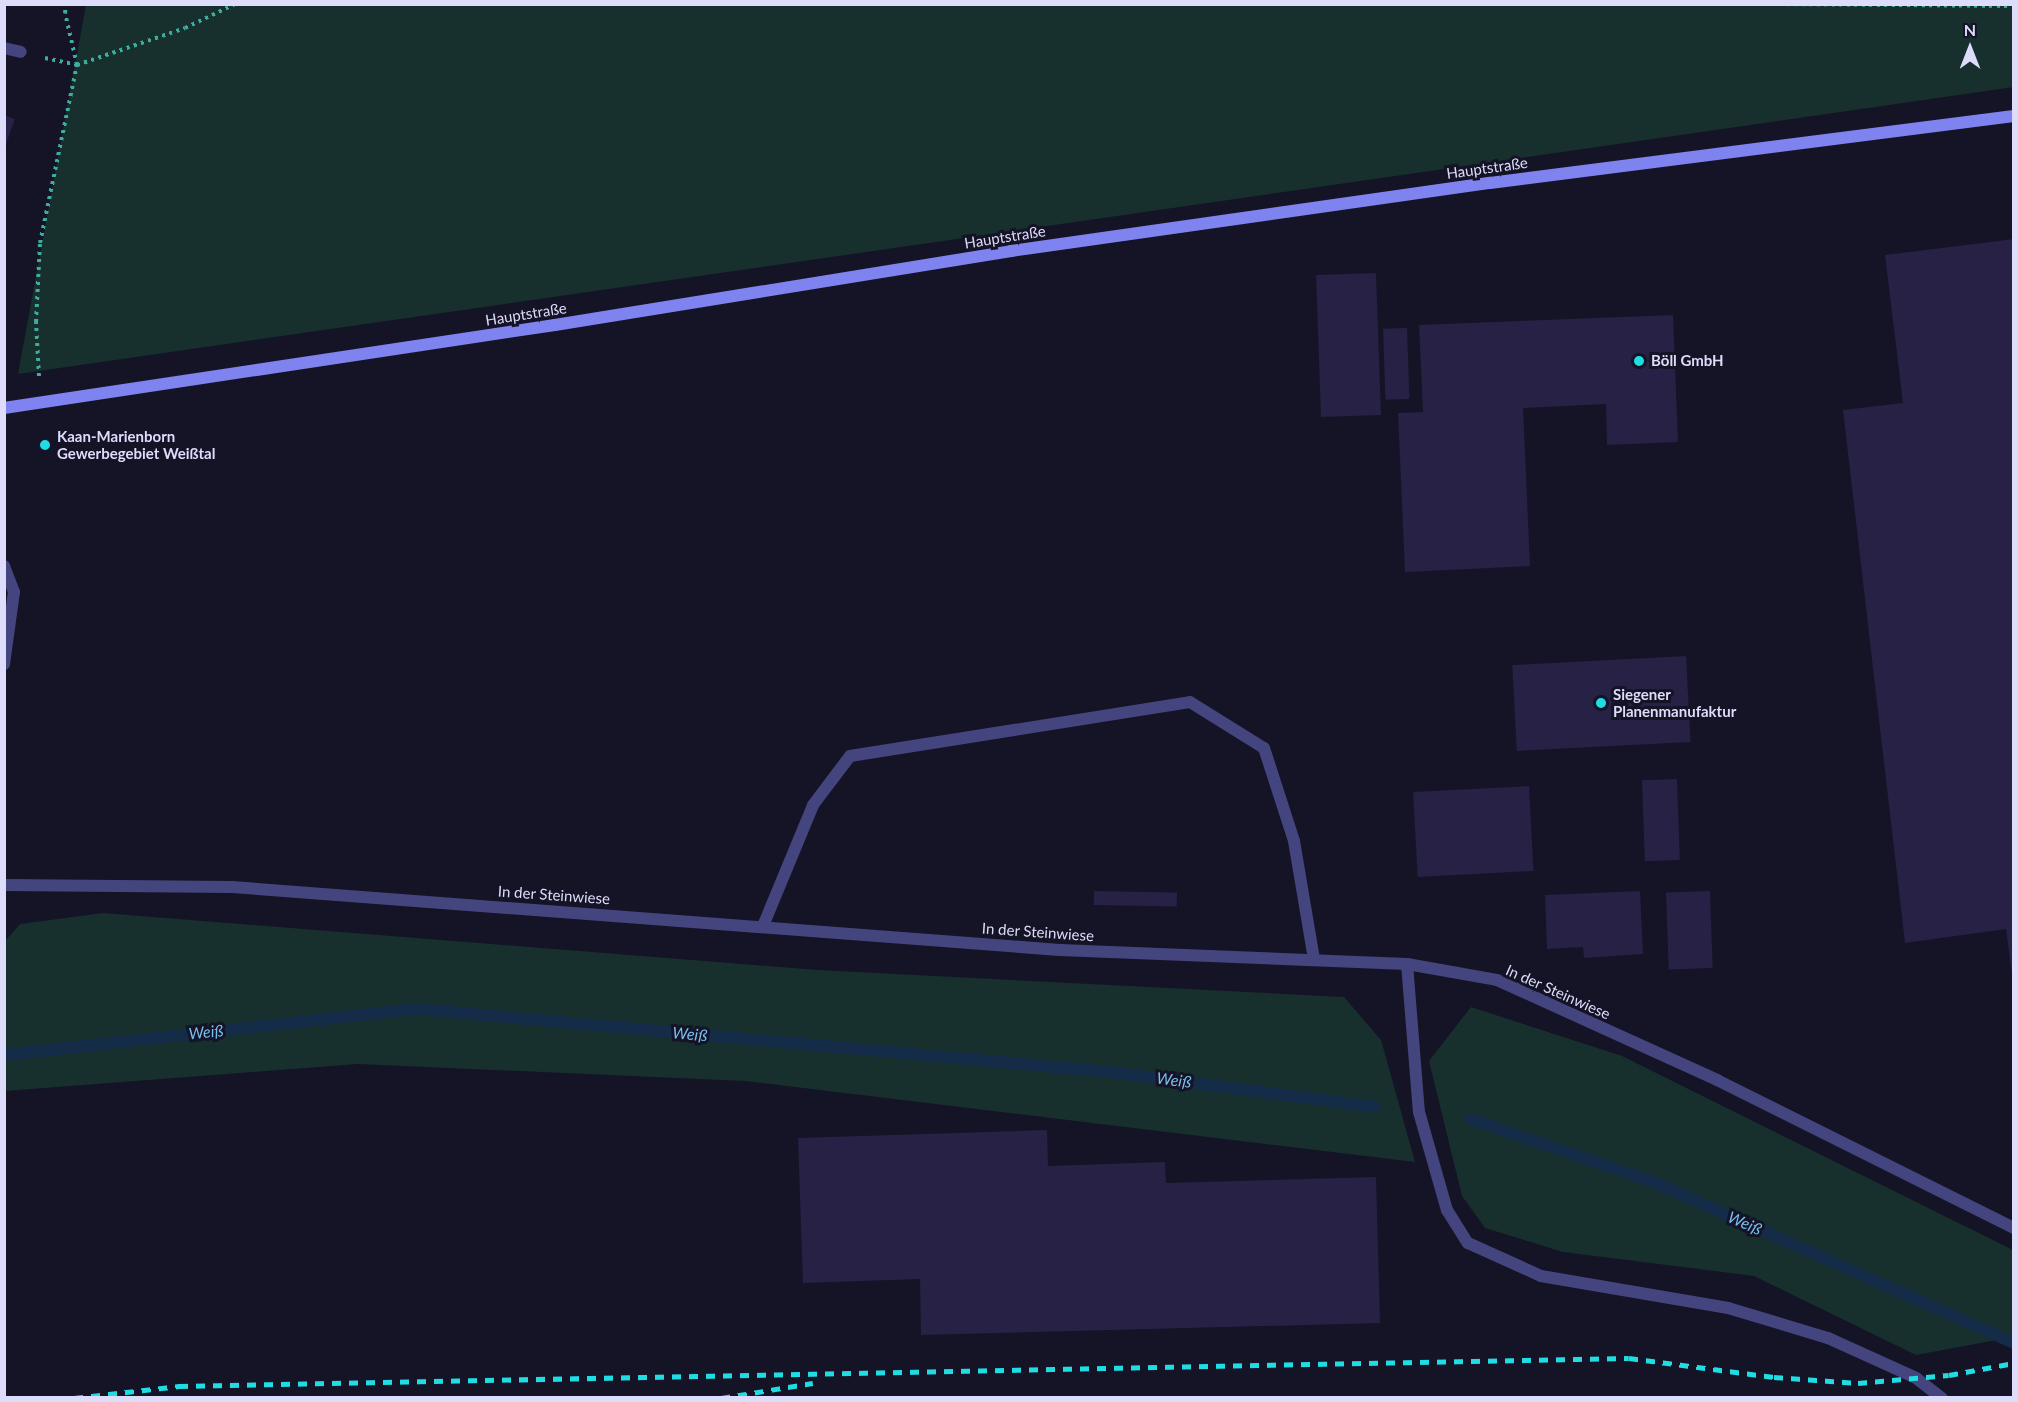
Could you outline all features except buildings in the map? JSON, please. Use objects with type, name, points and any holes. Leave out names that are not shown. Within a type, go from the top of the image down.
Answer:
[{"type":"main road","name":"Hauptstraße","points":[[4,408],[555,325],[1011,251],[1490,183],[2013,116]]},
{"type":"street","points":[[4,48],[21,52]]},
{"type":"street","points":[[4,566],[14,592],[4,664]]},
{"type":"street","points":[[762,926],[813,804],[850,756],[1190,702],[1264,748],[1294,841],[1314,959]]},
{"type":"street","name":"In der Steinwiese","points":[[4,885],[232,887],[1060,950],[1407,964],[1497,980],[1717,1080],[2013,1228]]},
{"type":"street","points":[[1407,964],[1419,1112],[1447,1210],[1468,1243],[1541,1275],[1728,1308],[1828,1338],[1916,1378],[1942,1398]]},
{"type":"path","points":[[41,403],[36,322],[40,243],[77,65],[65,13],[66,4]]},
{"type":"path","points":[[21,52],[77,65],[185,28],[235,4]]},
{"type":"path","points":[[1772,4],[2013,6]]},
{"type":"green space","points":[[2013,4],[2014,87],[18,374],[86,5]]},
{"type":"green space","points":[[103,913],[818,970],[1344,997],[1381,1040],[1415,1162],[745,1081],[358,1064],[5,1091],[5,941],[20,924]]},
{"type":"green space","points":[[1471,1007],[1622,1056],[2013,1250],[2013,1337],[1916,1355],[1754,1276],[1563,1252],[1485,1228],[1462,1196],[1429,1061]]},
{"type":"waterway","name":"Weiß","points":[[4,1055],[417,1009],[1110,1072],[1375,1107]]},
{"type":"waterway","name":"Weiß","points":[[1470,1119],[1654,1182],[2014,1343]]},
{"type":"railway","points":[[74,1398],[179,1386],[1629,1358],[1774,1377],[1858,1383],[1949,1375],[2014,1363]]},
{"type":"railway","points":[[721,1398],[813,1383]]},
{"type":"place","name":"Böll GmbH","points":[[1639,361]]},
{"type":"place","name":"Kaan-Marienborn Gewerbegebiet Weißtal","points":[[45,445]]},
{"type":"place","name":"Siegener Planenmanufaktur","points":[[1601,703]]}]
